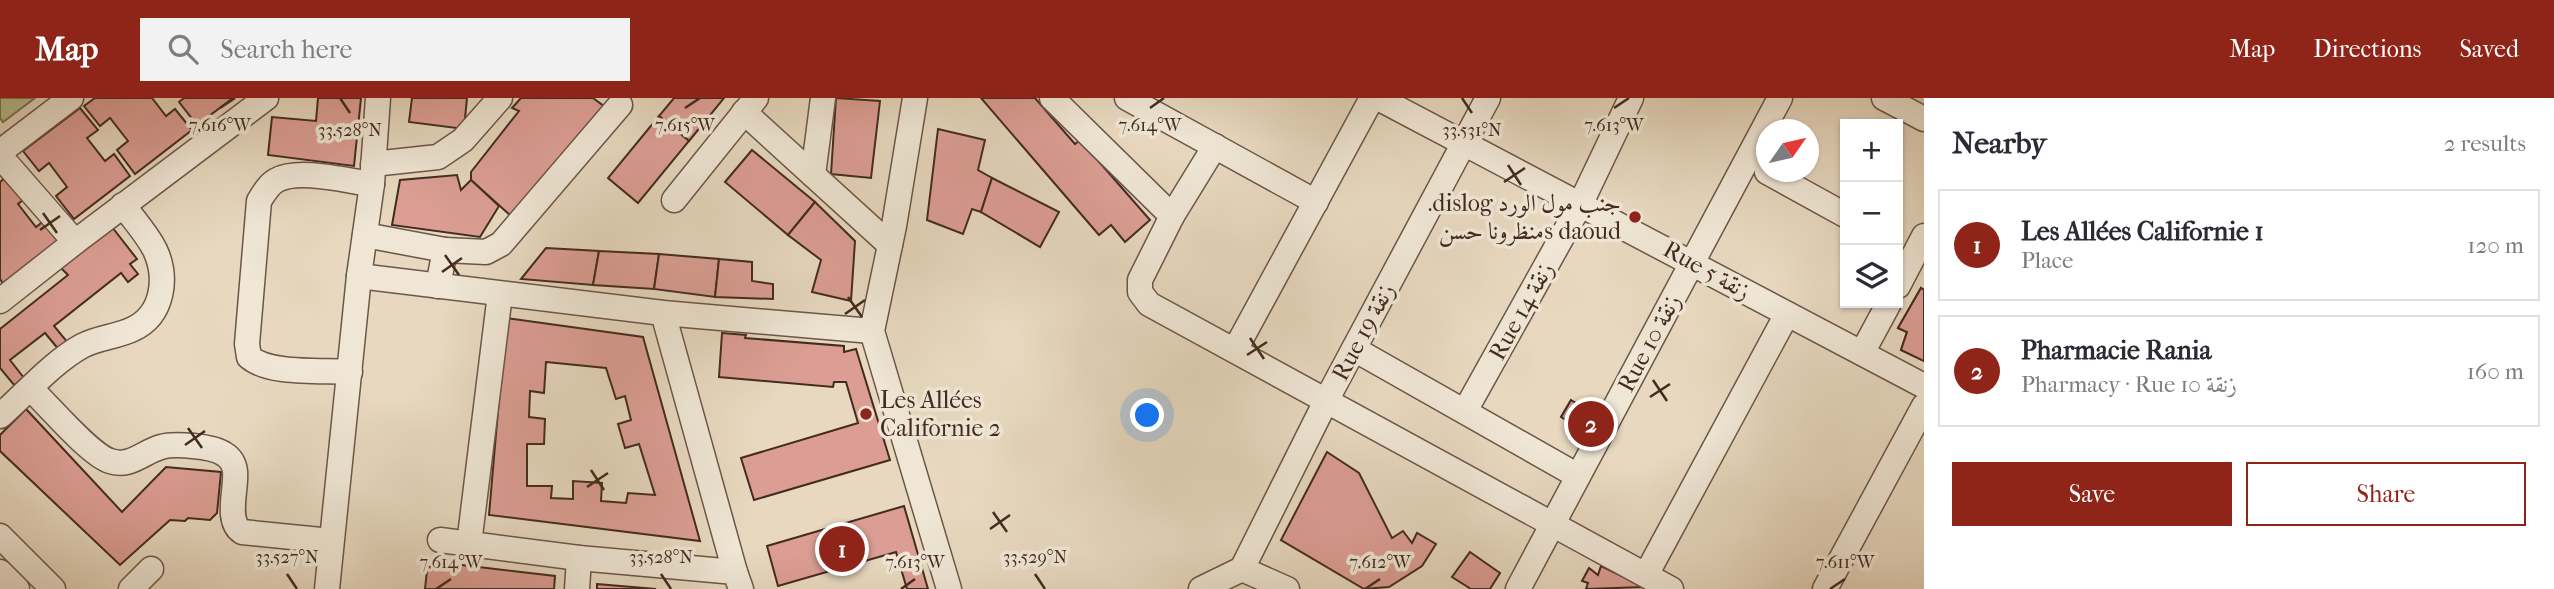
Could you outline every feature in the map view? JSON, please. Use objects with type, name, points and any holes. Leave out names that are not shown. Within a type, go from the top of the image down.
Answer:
[{"type":"street","points":[[71,98],[0,154],[75,242]]},
{"type":"street","points":[[0,301],[266,98]]},
{"type":"street","points":[[327,589],[359,276],[373,174],[378,98]]},
{"type":"street","points":[[813,175],[823,98]]},
{"type":"street","points":[[915,98],[872,331],[949,589]]},
{"type":"street","points":[[1052,98],[1172,216]]},
{"type":"street","points":[[1126,98],[1316,201]]},
{"type":"street","points":[[1235,350],[1372,98]]},
{"type":"street","name":"Rue 5 زنقة","points":[[1378,98],[1924,386]]},
{"type":"street","name":"Rue 19 زنقة","points":[[1242,569],[1327,399],[1488,98]]},
{"type":"street","name":"Rue 14 زنقة","points":[[1465,411],[1581,204],[1631,98]]},
{"type":"street","name":"Rue 10 زنقة","points":[[1774,119],[1780,98]]},
{"type":"street","points":[[1884,98],[1924,119]]},
{"type":"street","points":[[350,372],[272,368],[257,364],[249,357],[247,344],[259,201],[277,180],[297,174],[373,174],[438,157],[463,140],[498,99]]},
{"type":"street","points":[[365,235],[445,250],[486,252],[502,244],[619,100]]},
{"type":"street","points":[[674,200],[750,105],[813,175],[890,245]]},
{"type":"street","points":[[1215,146],[1172,216],[1140,280],[1140,292],[1149,303],[1671,589]]},
{"type":"street","name":"Rue 10 زنقة","points":[[1518,589],[1693,262],[1756,174]]},
{"type":"street","points":[[1785,182],[1840,212]]},
{"type":"street","points":[[5,421],[31,389],[71,353],[93,341],[134,329],[152,317],[157,308],[161,288],[158,257],[123,205]]},
{"type":"street","points":[[1903,271],[1912,244]]},
{"type":"street","points":[[438,286],[445,250]]},
{"type":"street","points":[[359,276],[663,313],[872,331]]},
{"type":"street","points":[[469,544],[500,294]]},
{"type":"street","points":[[1862,353],[1886,308]]},
{"type":"street","points":[[440,540],[738,581],[663,313]]},
{"type":"street","points":[[1646,575],[1787,314]]},
{"type":"street","points":[[1354,349],[1578,476]]},
{"type":"street","points":[[31,389],[106,460],[115,463],[131,461],[168,446],[214,450],[226,455],[234,464],[233,521],[237,529],[330,550]]},
{"type":"street","points":[[1825,589],[1924,407]]},
{"type":"street","points":[[0,536],[53,589]]},
{"type":"street","points":[[269,543],[289,552],[330,550]]},
{"type":"street","points":[[577,589],[579,558]]},
{"type":"street","points":[[131,589],[151,569]]},
{"type":"street","points":[[1201,589],[1242,569],[1283,588]]},
{"type":"street","points":[[0,572],[17,589]]},
{"type":"green space","points":[[0,98],[35,98],[3,122],[0,118]]},
{"type":"building","points":[[95,98],[152,98],[166,116],[175,109],[192,130],[135,174],[117,150],[128,141],[110,118],[100,126],[84,106]]},
{"type":"building","points":[[184,98],[233,98],[197,125],[179,102]]},
{"type":"building","points":[[318,98],[361,98],[354,166],[268,155],[272,117],[316,121]]},
{"type":"building","points":[[412,98],[467,98],[464,129],[409,122]]},
{"type":"building","points":[[521,98],[593,98],[605,107],[511,216],[471,180],[471,172],[519,111],[512,108]]},
{"type":"building","points":[[674,98],[724,98],[689,141],[659,116]]},
{"type":"building","points":[[836,98],[880,101],[871,178],[831,174]]},
{"type":"building","points":[[981,98],[1035,98],[1075,144],[1080,140],[1150,220],[1125,242],[1111,225],[1099,235]]},
{"type":"building","points":[[80,108],[98,130],[87,138],[105,161],[114,154],[130,176],[74,219],[56,196],[67,187],[49,163],[39,171],[23,151]]},
{"type":"building","points":[[659,116],[689,141],[638,203],[608,178]]},
{"type":"building","points":[[938,129],[985,140],[978,170],[992,178],[981,212],[972,209],[963,234],[927,220]]},
{"type":"building","points":[[752,150],[815,202],[788,235],[725,182]]},
{"type":"building","points":[[11,173],[28,196],[18,204],[36,227],[45,220],[61,241],[4,285],[0,279],[0,182]]},
{"type":"building","points":[[457,175],[461,190],[471,180],[499,206],[480,237],[392,225],[400,180]]},
{"type":"building","points":[[992,178],[1059,212],[1040,247],[981,212]]},
{"type":"building","points":[[815,202],[855,241],[851,301],[812,292],[821,260],[788,235]]},
{"type":"building","points":[[112,227],[137,259],[130,264],[138,274],[128,282],[121,273],[54,326],[69,344],[60,351],[45,333],[10,360],[24,378],[14,385],[0,368],[0,329],[68,275],[61,268]]},
{"type":"building","points":[[546,248],[599,251],[593,285],[521,279]]},
{"type":"building","points":[[599,251],[659,254],[654,289],[593,285]]},
{"type":"building","points":[[659,254],[719,259],[715,297],[654,289]]},
{"type":"building","points":[[719,259],[752,262],[752,281],[773,284],[773,299],[715,297]]},
{"type":"building","points":[[1921,288],[1924,290],[1924,361],[1901,350],[1907,332],[1898,328]]},
{"type":"building","points":[[1921,288],[1924,290],[1924,361],[1901,350],[1907,332],[1898,328]]},
{"type":"building","points":[[506,318],[643,337],[700,541],[489,515]],"holes":[[[546,362],[606,368],[616,399],[625,396],[631,420],[618,424],[625,448],[639,444],[655,495],[628,493],[626,503],[601,501],[602,483],[573,481],[573,499],[551,498],[552,486],[527,486],[527,444],[544,444],[545,419],[529,417],[530,391],[544,393]]]},
{"type":"building","name":"Les Allées Californie 2","points":[[722,333],[746,335],[745,338],[844,346],[844,352],[856,349],[890,460],[754,500],[741,458],[858,423],[846,382],[834,382],[833,387],[719,377]]},
{"type":"building","points":[[1571,400],[1599,417],[1589,434],[1561,417]]},
{"type":"building","points":[[26,409],[122,512],[166,467],[221,472],[217,513],[210,520],[170,520],[120,565],[0,451],[0,435]]},
{"type":"building","points":[[1327,452],[1359,473],[1392,538],[1403,531],[1412,543],[1417,533],[1436,544],[1422,566],[1389,587],[1364,589],[1281,540]]},
{"type":"building","points":[[904,506],[928,589],[907,589],[896,552],[778,586],[767,546]]},
{"type":"building","points":[[1470,552],[1500,573],[1490,589],[1471,589],[1452,577]]},
{"type":"building","points":[[428,561],[555,576],[554,589],[425,589]]},
{"type":"building","points":[[1601,566],[1645,587],[1586,589],[1588,583],[1582,581],[1589,568],[1598,575]]},
{"type":"building","points":[[597,584],[656,589],[597,589]]},
{"type":"place","name":".dislog جنب مول الورد منظرونا حسنs daoud","points":[[1635,217]]},
{"type":"place","name":"Les Allées Californie 2","points":[[866,414]]},
{"type":"place","name":"Pharmacie Rania","points":[[1591,424]]},
{"type":"place","name":"Les Allées Californie 1","points":[[842,549]]}]
